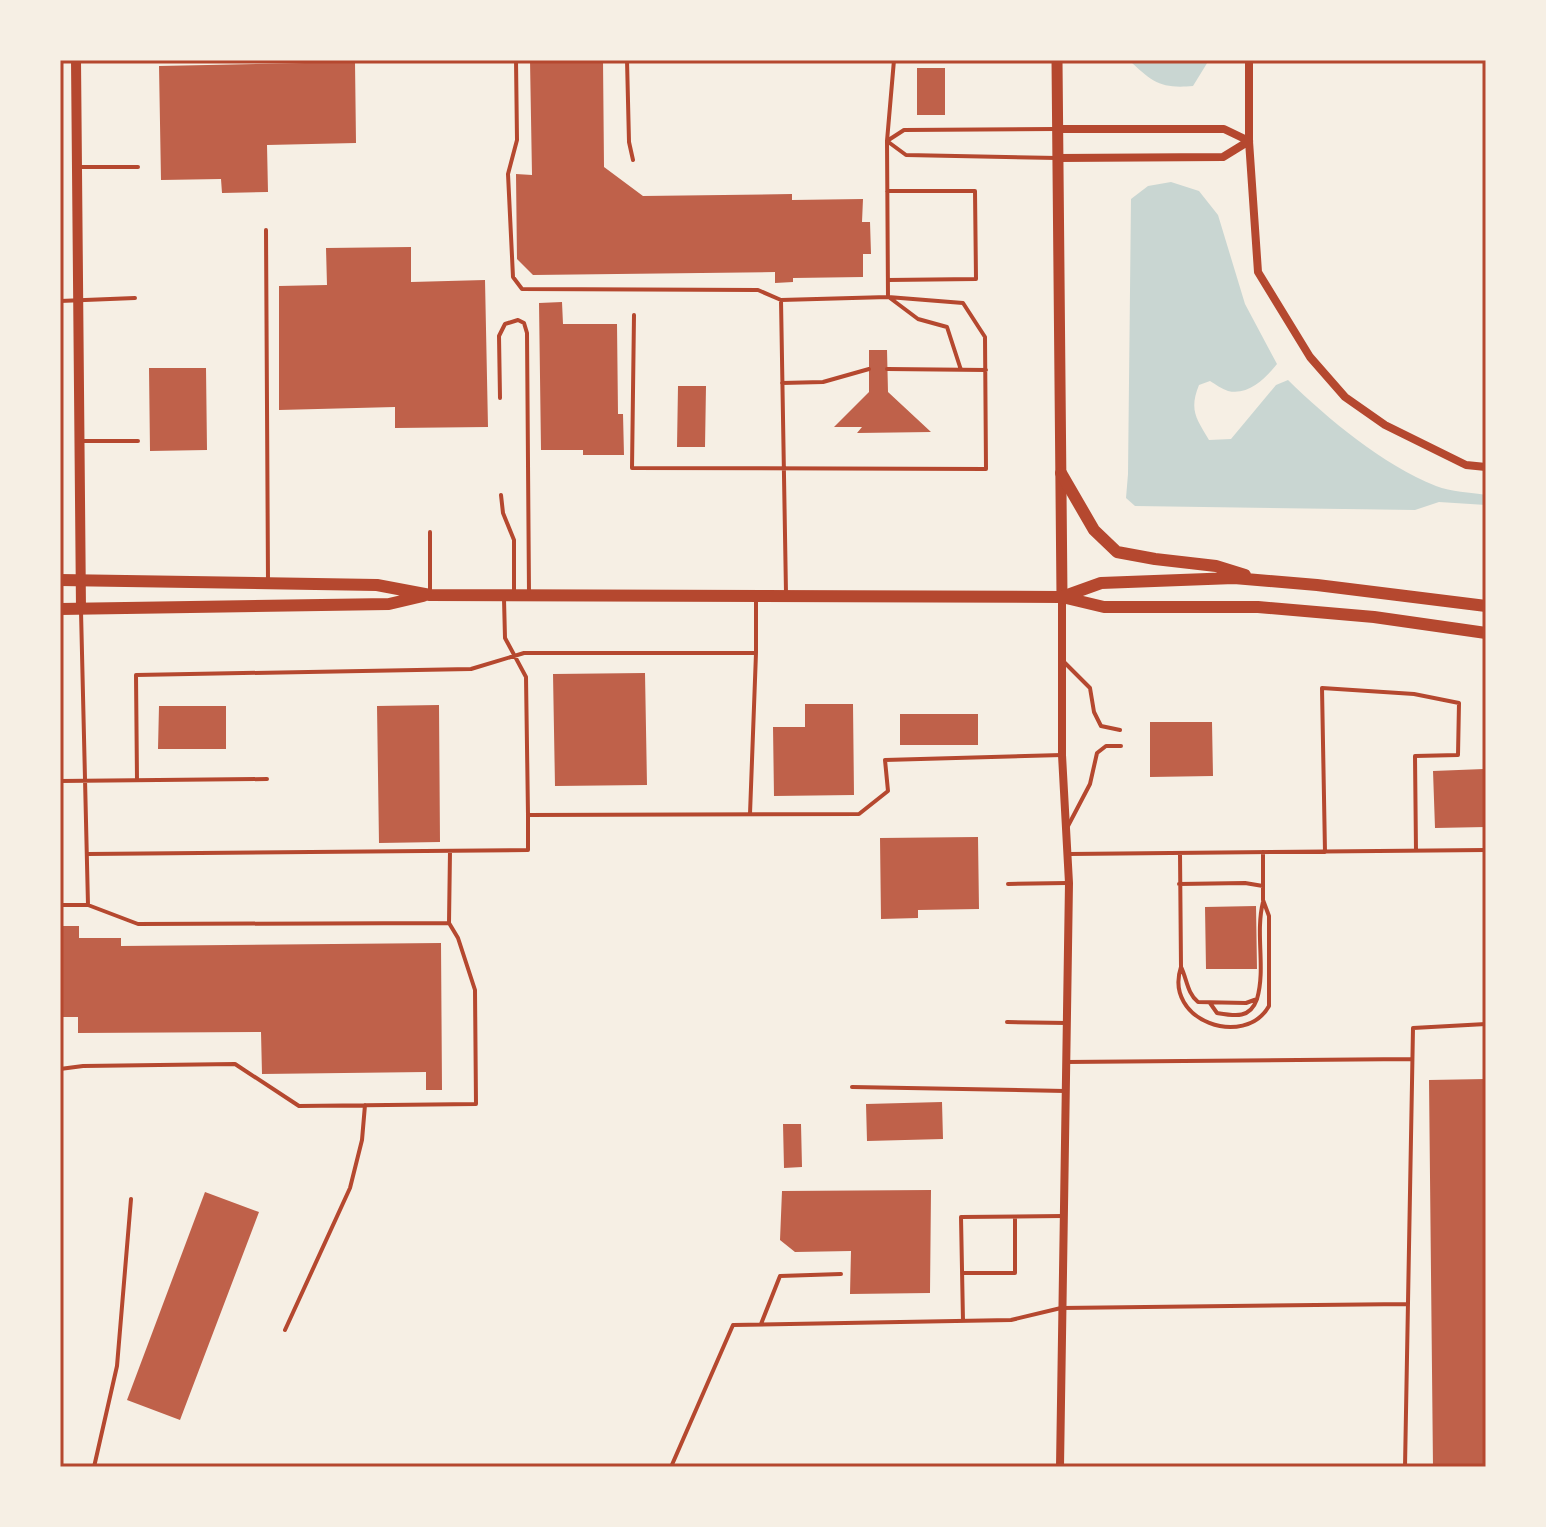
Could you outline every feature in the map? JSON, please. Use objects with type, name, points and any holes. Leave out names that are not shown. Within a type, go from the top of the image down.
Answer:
[{"type":"main road","points":[[1057,60],[1062,597]]},
{"type":"main road","points":[[1061,473],[1094,530],[1117,552],[1216,566],[1268,581]]},
{"type":"main road","points":[[1062,597],[1101,583],[1234,578],[1486,606]]},
{"type":"main road","points":[[60,580],[377,585],[430,595],[1062,597],[1104,607],[1287,610],[1374,617],[1486,633]]},
{"type":"main road","points":[[60,609],[389,604],[430,595]]},
{"type":"street","points":[[76,60],[81,609]]},
{"type":"street","points":[[1249,60],[1249,141],[1258,272],[1310,357],[1345,397],[1385,425],[1466,465],[1486,467]]},
{"type":"street","points":[[1058,129],[1224,129],[1249,141]]},
{"type":"street","points":[[1058,158],[1223,157],[1249,141]]},
{"type":"street","points":[[1060,1467],[1069,883],[1062,755],[1062,597]]},
{"type":"lane","points":[[516,60],[517,140],[508,174],[513,277],[522,289],[758,290],[781,300],[888,297],[963,303],[985,337],[986,469],[632,468],[634,315]]},
{"type":"lane","points":[[627,60],[629,142],[633,160]]},
{"type":"lane","points":[[888,297],[887,141],[894,60]]},
{"type":"lane","points":[[887,141],[904,130],[1058,129]]},
{"type":"lane","points":[[887,141],[906,155],[1058,158]]},
{"type":"lane","points":[[77,167],[138,167]]},
{"type":"lane","points":[[887,191],[975,191],[976,279],[888,280]]},
{"type":"lane","points":[[266,230],[269,583]]},
{"type":"lane","points":[[888,297],[918,319],[947,327],[961,370]]},
{"type":"lane","points":[[60,301],[135,298]]},
{"type":"lane","points":[[781,300],[786,596]]},
{"type":"lane","points":[[500,398],[499,336],[505,324],[518,320],[524,323],[527,333],[529,595]]},
{"type":"lane","points":[[782,383],[823,382],[869,369]]},
{"type":"lane","points":[[887,369],[986,370]]},
{"type":"lane","points":[[80,441],[138,441]]},
{"type":"lane","points":[[87,854],[528,850],[526,677],[505,638],[514,540],[503,513],[501,495]]},
{"type":"lane","points":[[430,532],[430,595]]},
{"type":"lane","points":[[750,814],[756,596]]},
{"type":"lane","points":[[81,609],[88,905]]},
{"type":"lane","points":[[137,780],[136,675],[471,669],[524,653],[756,653]]},
{"type":"lane","points":[[1062,660],[1090,688],[1094,712],[1101,726],[1120,730]]},
{"type":"lane","points":[[1325,852],[1322,688],[1414,694],[1459,703],[1458,755],[1415,756],[1416,851]]},
{"type":"lane","points":[[1067,828],[1090,784],[1097,753],[1106,746],[1121,746]]},
{"type":"lane","points":[[528,815],[859,814],[888,791],[885,760],[1062,755]]},
{"type":"lane","points":[[60,781],[267,779]]},
{"type":"lane","points":[[1069,854],[1486,850]]},
{"type":"lane","points":[[60,1069],[235,1064],[299,1106],[476,1104],[475,990],[458,938],[449,923],[450,851]]},
{"type":"lane","points":[[1210,1003],[1217,1013],[1245,1014],[1254,1009],[1260,982],[1259,917],[1263,900],[1263,852]]},
{"type":"lane","points":[[1180,853],[1179,997],[1205,1022],[1242,1026],[1254,1023],[1269,1006],[1269,916],[1263,900]]},
{"type":"lane","points":[[1008,884],[1069,883]]},
{"type":"lane","points":[[1179,884],[1245,883],[1263,886]]},
{"type":"lane","points":[[60,905],[88,905],[138,924],[449,923]]},
{"type":"lane","points":[[1181,967],[1192,997],[1198,1002],[1246,1003],[1257,999]]},
{"type":"lane","points":[[1007,1022],[1067,1023]]},
{"type":"lane","points":[[1405,1467],[1413,1028],[1486,1024]]},
{"type":"lane","points":[[1066,1062],[1412,1059]]},
{"type":"lane","points":[[852,1087],[1065,1091]]},
{"type":"lane","points":[[285,1330],[350,1188],[362,1140],[365,1105]]},
{"type":"lane","points":[[94,1467],[117,1366],[131,1199]]},
{"type":"lane","points":[[963,1321],[961,1217],[1063,1216]]},
{"type":"lane","points":[[962,1273],[1015,1273],[1015,1217]]},
{"type":"lane","points":[[761,1324],[780,1276],[841,1274]]},
{"type":"lane","points":[[671,1467],[733,1325],[1011,1320],[1061,1308],[1407,1304]]},
{"type":"shaded area","points":[[1129,60],[1209,60],[1193,86],[1182,87],[1158,82]]},
{"type":"shaded area","points":[[1171,182],[1199,191],[1218,215],[1245,304],[1277,364],[1262,380],[1243,391],[1228,391],[1210,381],[1199,385],[1195,414],[1209,440],[1231,439],[1276,385],[1288,380],[1376,454],[1442,488],[1486,495],[1486,505],[1439,502],[1415,510],[1135,506],[1126,498],[1131,199],[1148,186]]},
{"type":"building","points":[[530,60],[603,60],[604,167],[643,196],[792,194],[792,200],[863,199],[862,222],[870,222],[871,254],[863,254],[863,277],[793,278],[793,282],[775,283],[775,272],[533,275],[517,259],[516,174],[532,175]]},
{"type":"building","points":[[355,62],[356,143],[267,145],[268,192],[222,193],[221,179],[161,180],[159,66]]},
{"type":"building","points":[[917,68],[945,68],[945,115],[917,115]]},
{"type":"building","points":[[411,247],[411,282],[485,280],[488,427],[395,428],[395,407],[279,410],[279,286],[327,285],[326,248]]},
{"type":"building","points":[[562,302],[563,324],[617,324],[618,414],[623,414],[624,455],[583,455],[583,450],[541,450],[539,303]]},
{"type":"building","points":[[869,350],[887,350],[888,392],[931,432],[857,433],[862,427],[834,427],[869,392]]},
{"type":"building","points":[[149,368],[206,368],[207,450],[150,451]]},
{"type":"building","points":[[678,386],[706,386],[705,447],[677,447]]},
{"type":"building","points":[[645,673],[647,785],[555,786],[553,674]]},
{"type":"building","points":[[805,704],[853,704],[854,795],[774,796],[773,727],[805,727]]},
{"type":"building","points":[[439,705],[440,842],[379,843],[377,706]]},
{"type":"building","points":[[159,706],[226,706],[226,749],[158,749]]},
{"type":"building","points":[[900,714],[978,714],[978,745],[900,745]]},
{"type":"building","points":[[1150,722],[1212,722],[1213,776],[1150,777]]},
{"type":"building","points":[[1484,769],[1486,827],[1435,828],[1433,771]]},
{"type":"building","points":[[978,837],[979,909],[918,910],[918,918],[881,919],[880,838]]},
{"type":"building","points":[[1256,906],[1257,969],[1206,969],[1205,907]]},
{"type":"building","points":[[60,926],[79,926],[79,938],[121,938],[121,946],[441,943],[442,1090],[426,1090],[426,1072],[262,1074],[261,1032],[78,1033],[78,1017],[60,1017]]},
{"type":"building","points":[[1486,1079],[1486,1467],[1433,1467],[1429,1080]]},
{"type":"building","points":[[942,1102],[943,1139],[867,1141],[866,1104]]},
{"type":"building","points":[[783,1124],[801,1124],[802,1167],[784,1168]]},
{"type":"building","points":[[931,1190],[930,1293],[850,1294],[851,1251],[795,1252],[780,1240],[782,1191]]},
{"type":"building","points":[[205,1192],[259,1212],[180,1420],[127,1400]]}]
